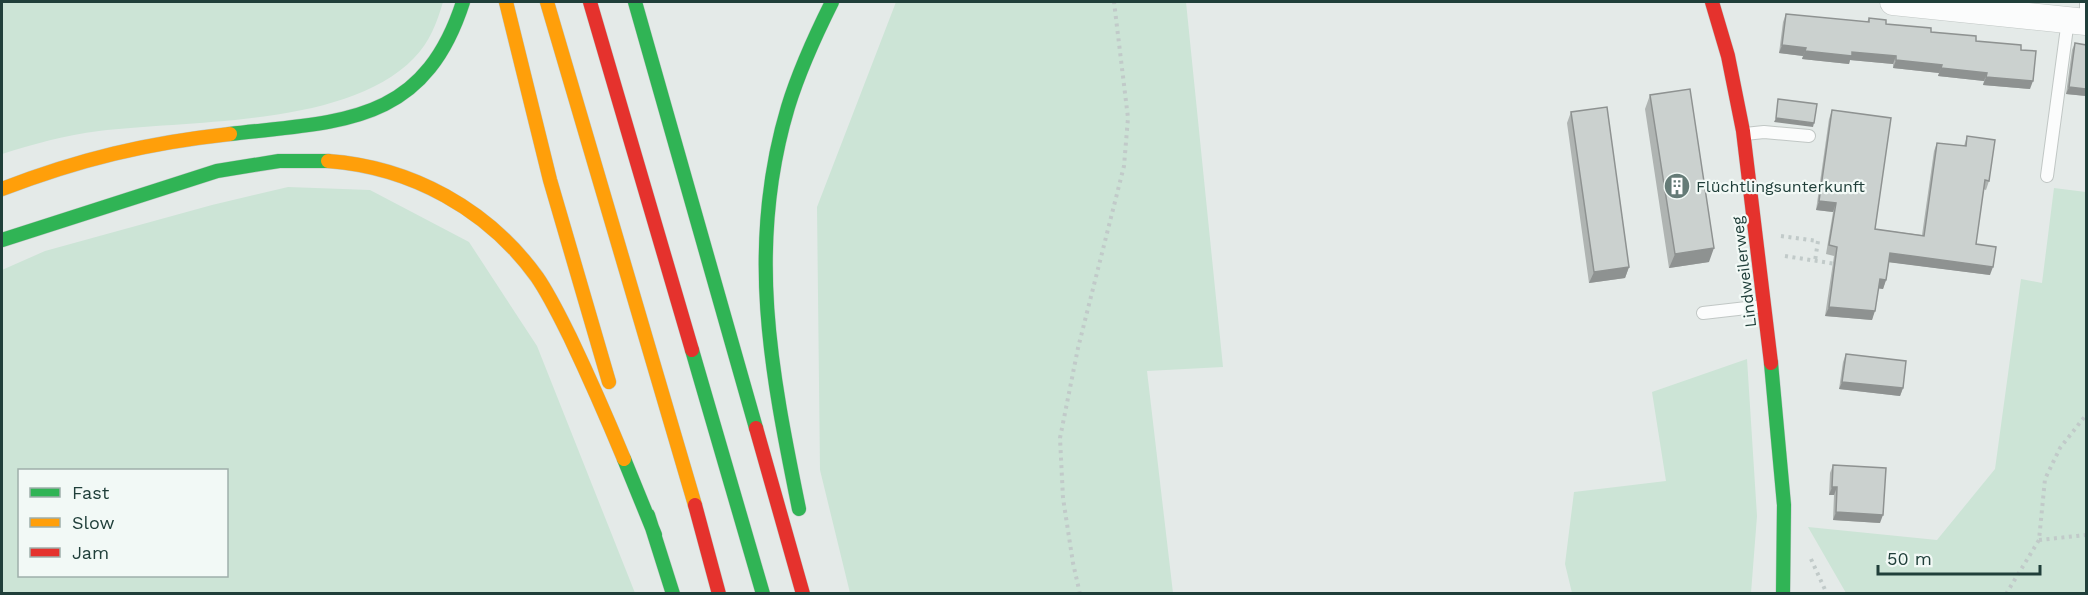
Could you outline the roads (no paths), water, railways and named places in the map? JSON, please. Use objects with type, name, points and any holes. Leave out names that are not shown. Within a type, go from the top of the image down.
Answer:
[{"type":"main road","points":[[2,189],[59,168],[143,146],[333,122],[373,110],[402,94],[428,73],[449,42],[463,2]]},
{"type":"main road","points":[[506,2],[550,180],[673,594]]},
{"type":"main road","points":[[544,2],[552,21],[719,594]]},
{"type":"main road","points":[[590,2],[763,594]]},
{"type":"main road","points":[[635,2],[803,594]]},
{"type":"main road","points":[[801,520],[773,373],[766,304],[766,221],[775,156],[783,121],[795,84],[832,2]]},
{"type":"main road","name":"Lindweilerweg","points":[[1712,2],[1728,56],[1744,134],[1765,306],[1784,505],[1783,594]]},
{"type":"main road","points":[[2,240],[217,171],[253,164],[318,160],[359,164],[400,175],[441,192],[507,241],[546,291],[583,364],[655,536]]},
{"type":"main road","name":"Lindweilerweg","points":[[1784,505],[1796,560]]},
{"type":"main road","points":[[809,565],[813,594]]},
{"type":"street","points":[[1893,2],[2082,16]]},
{"type":"lane","points":[[2047,176],[2082,16]]},
{"type":"lane","points":[[1744,134],[1764,132],[1809,136]]},
{"type":"lane","points":[[1703,313],[1765,306]]},
{"type":"place","name":"Flüchtlingsunterkunft","points":[[1677,186]]}]
